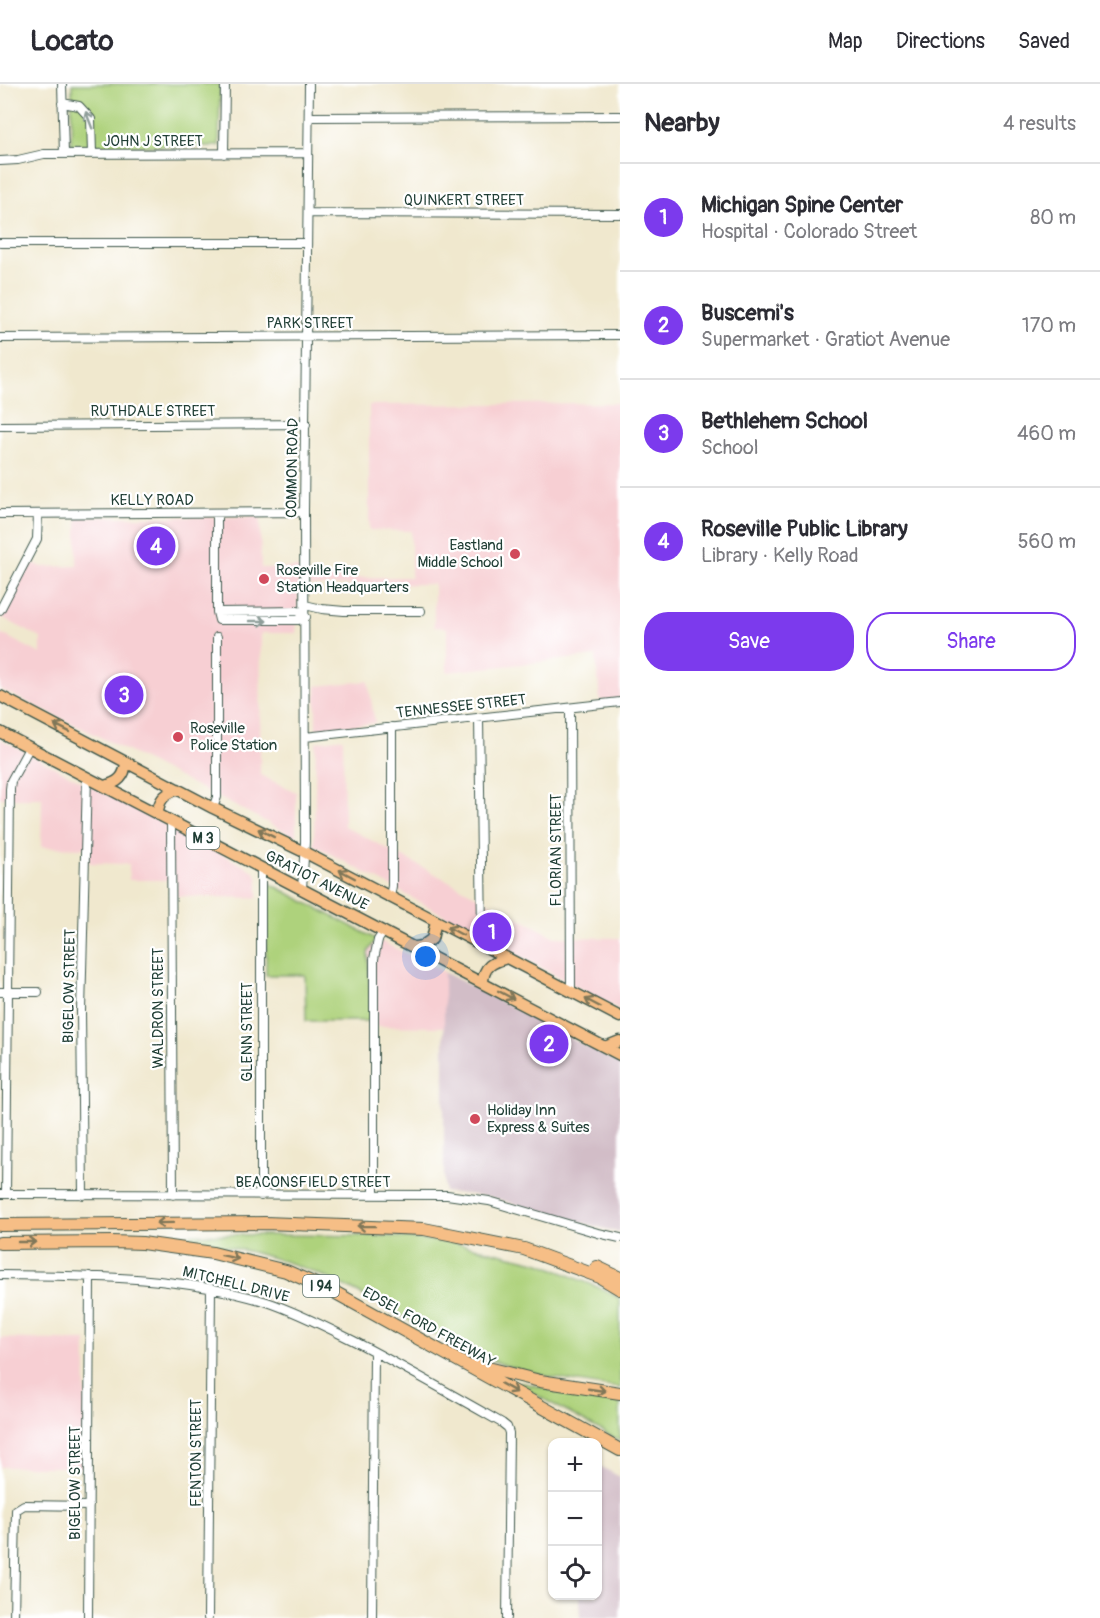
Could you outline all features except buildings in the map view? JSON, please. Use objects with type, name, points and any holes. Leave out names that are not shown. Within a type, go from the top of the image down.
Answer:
[{"type":"highway","points":[[0,1220],[65,1226]]},
{"type":"highway","points":[[0,1226],[265,1223],[457,1227],[526,1242],[585,1262],[620,1278]]},
{"type":"highway","points":[[424,1228],[524,1249],[600,1277],[620,1289]]},
{"type":"highway","name":"EDSEL FORD FREEWAY","points":[[0,1243],[112,1242],[173,1247],[249,1261],[286,1271],[336,1293],[620,1450]]},
{"type":"highway","points":[[458,1360],[540,1381],[620,1393]]},
{"type":"main road","name":"GRATIOT AVENUE","points":[[0,696],[620,1017]]},
{"type":"main road","name":"GRATIOT AVENUE","points":[[0,732],[620,1055]]},
{"type":"main road","points":[[104,786],[122,778],[126,762]]},
{"type":"main road","points":[[158,815],[162,798],[178,789]]},
{"type":"main road","points":[[415,947],[422,946],[432,939],[436,921]]},
{"type":"main road","points":[[483,983],[483,974],[487,967],[507,958]]},
{"type":"main road","points":[[605,1047],[620,1041]]},
{"type":"street","points":[[62,84],[64,154]]},
{"type":"street","points":[[224,154],[225,84]]},
{"type":"street","name":"COMMON ROAD","points":[[302,890],[309,84]]},
{"type":"street","points":[[62,103],[79,106],[91,119],[92,154]]},
{"type":"street","points":[[309,117],[620,116]]},
{"type":"street","name":"JOHN J STREET","points":[[0,161],[18,160],[44,154],[308,153]]},
{"type":"street","name":"QUINKERT STREET","points":[[308,213],[620,214]]},
{"type":"street","points":[[0,243],[307,243]]},
{"type":"street","name":"PARK STREET","points":[[0,338],[620,335]]},
{"type":"street","name":"RUTHDALE STREET","points":[[0,426],[306,424]]},
{"type":"street","name":"KELLY ROAD","points":[[0,514],[304,512]]},
{"type":"street","points":[[217,513],[217,612],[297,611],[306,617]]},
{"type":"street","points":[[0,610],[37,539],[38,514]]},
{"type":"street","points":[[305,605],[344,611],[422,611]]},
{"type":"street","points":[[213,808],[217,797],[217,637]]},
{"type":"street","name":"TENNESSEE STREET","points":[[305,737],[620,702]]},
{"type":"street","name":"FLORIAN STREET","points":[[570,708],[571,992]]},
{"type":"street","points":[[478,943],[482,933],[479,718]]},
{"type":"street","points":[[390,897],[392,727]]},
{"type":"street","points":[[3,1194],[4,992],[10,785],[29,748]]},
{"type":"street","name":"BIGELOW STREET","points":[[83,1195],[81,1011],[87,777]]},
{"type":"street","name":"WALDRON STREET","points":[[171,822],[173,1195]]},
{"type":"street","name":"GLENN STREET","points":[[261,868],[261,1196]]},
{"type":"street","points":[[374,1195],[374,959],[378,940],[384,931]]},
{"type":"street","points":[[4,992],[38,992]]},
{"type":"street","name":"BEACONSFIELD STREET","points":[[3,1194],[447,1195],[478,1199],[620,1238]]},
{"type":"street","name":"MITCHELL DRIVE","points":[[0,1275],[151,1279],[210,1288],[267,1302],[294,1312],[374,1352],[502,1423],[507,1427],[509,1434],[507,1618]]},
{"type":"street","name":"BIGELOW STREET","points":[[88,1618],[90,1276]]},
{"type":"street","name":"FENTON STREET","points":[[208,1618],[210,1288]]},
{"type":"street","points":[[372,1618],[374,1352]]},
{"type":"street","points":[[14,1618],[15,1513],[18,1507],[24,1505],[89,1506]]},
{"type":"shaded area","name":"Eastland Middle School","points":[[620,403],[620,699],[600,701],[596,656],[447,672],[447,628],[434,627],[434,584],[310,586],[310,578],[411,577],[411,531],[369,530],[369,405]]},
{"type":"shaded area","points":[[77,517],[260,517],[261,568],[300,568],[296,633],[261,633],[260,775],[296,792],[296,837],[0,689],[0,633],[41,654],[41,638],[1,617],[30,561],[42,567],[77,566]]},
{"type":"shaded area","points":[[368,681],[375,723],[316,730],[316,686]]},
{"type":"shaded area","points":[[343,738],[344,826],[555,937],[620,938],[620,1010],[314,845],[316,742]]},
{"type":"shaded area","points":[[0,739],[254,871],[258,879],[258,898],[176,896],[176,880],[129,880],[129,864],[89,863],[89,848],[41,847],[42,798],[0,798]]},
{"type":"shaded area","points":[[378,940],[444,972],[444,1027],[371,1026],[368,952]]},
{"type":"shaded area","points":[[444,972],[620,1064],[620,1233],[486,1196],[444,1192]]},
{"type":"shaded area","points":[[0,1338],[86,1341],[85,1467],[0,1467]]},
{"type":"shaded area","points":[[602,1467],[620,1477],[620,1618],[580,1618],[580,1600],[602,1600]]},
{"type":"green space","points":[[72,84],[220,84],[219,146],[71,146]]},
{"type":"green space","points":[[267,882],[376,939],[368,952],[371,1021],[306,1021],[305,975],[266,975]]},
{"type":"green space","points":[[161,1234],[386,1236],[457,1243],[540,1263],[607,1291],[620,1299],[620,1388],[550,1377],[487,1359],[447,1341],[349,1288],[303,1268],[231,1248],[156,1238]]},
{"type":"green space","points":[[519,1382],[558,1391],[620,1400],[620,1441],[520,1386]]},
{"type":"place","name":"Roseville Public Library","points":[[156,546]]},
{"type":"place","name":"Eastland Middle School","points":[[515,554]]},
{"type":"place","name":"Roseville Fire Station Headquarters","points":[[264,579]]},
{"type":"place","name":"Bethlehem School","points":[[124,695]]},
{"type":"place","name":"Roseville Police Station","points":[[178,737]]},
{"type":"place","name":"Michigan Spine Center","points":[[492,932]]},
{"type":"place","name":"Buscemi's","points":[[549,1044]]},
{"type":"place","name":"Holiday Inn Express & Suites","points":[[475,1119]]}]
